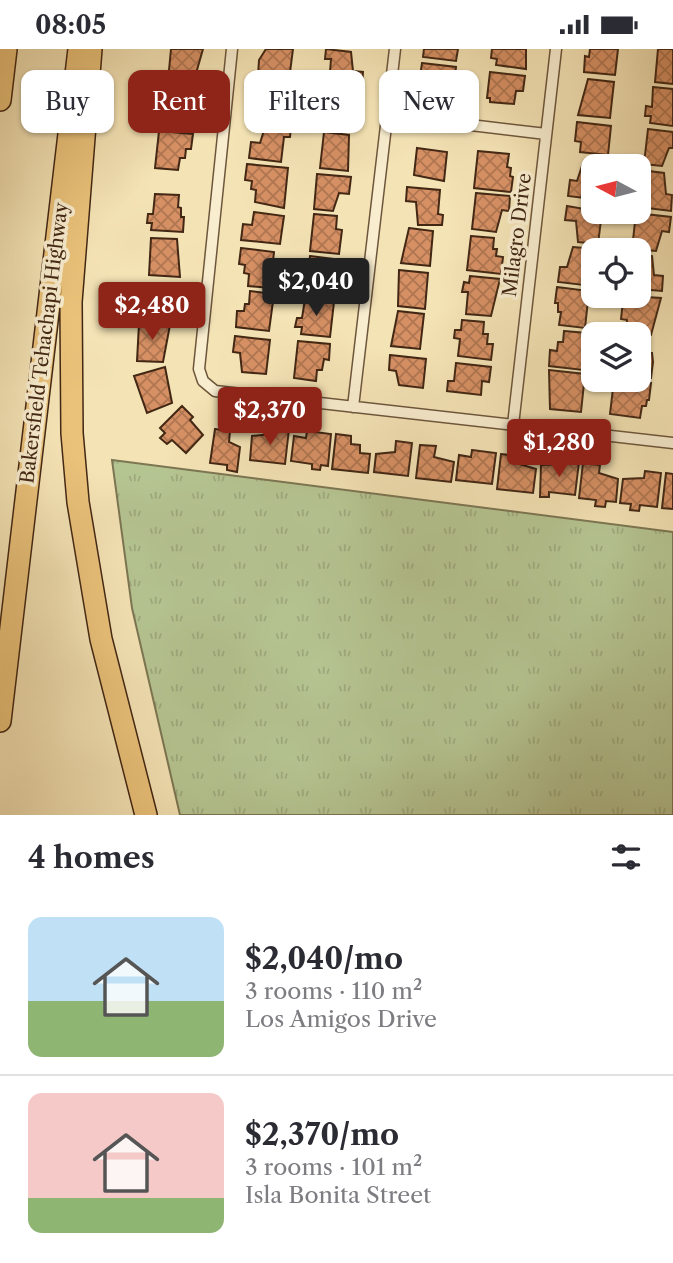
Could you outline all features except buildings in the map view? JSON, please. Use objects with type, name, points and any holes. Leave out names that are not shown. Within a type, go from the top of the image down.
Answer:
[{"type":"highway","points":[[0,100],[6,49]]},
{"type":"highway","name":"Bakersfield Tehachapi Highway","points":[[0,721],[79,49]]},
{"type":"highway","points":[[90,49],[71,302],[72,433],[78,502],[101,639],[146,815]]},
{"type":"street","points":[[232,49],[199,369],[203,381],[215,391],[673,443]]},
{"type":"street","points":[[392,70],[395,49]]},
{"type":"street","name":"Milagro Drive","points":[[513,425],[556,49]]},
{"type":"street","points":[[479,126],[546,134]]},
{"type":"street","points":[[353,407],[385,133]]},
{"type":"green space","points":[[112,460],[673,532],[673,815],[180,815],[132,608]]}]
